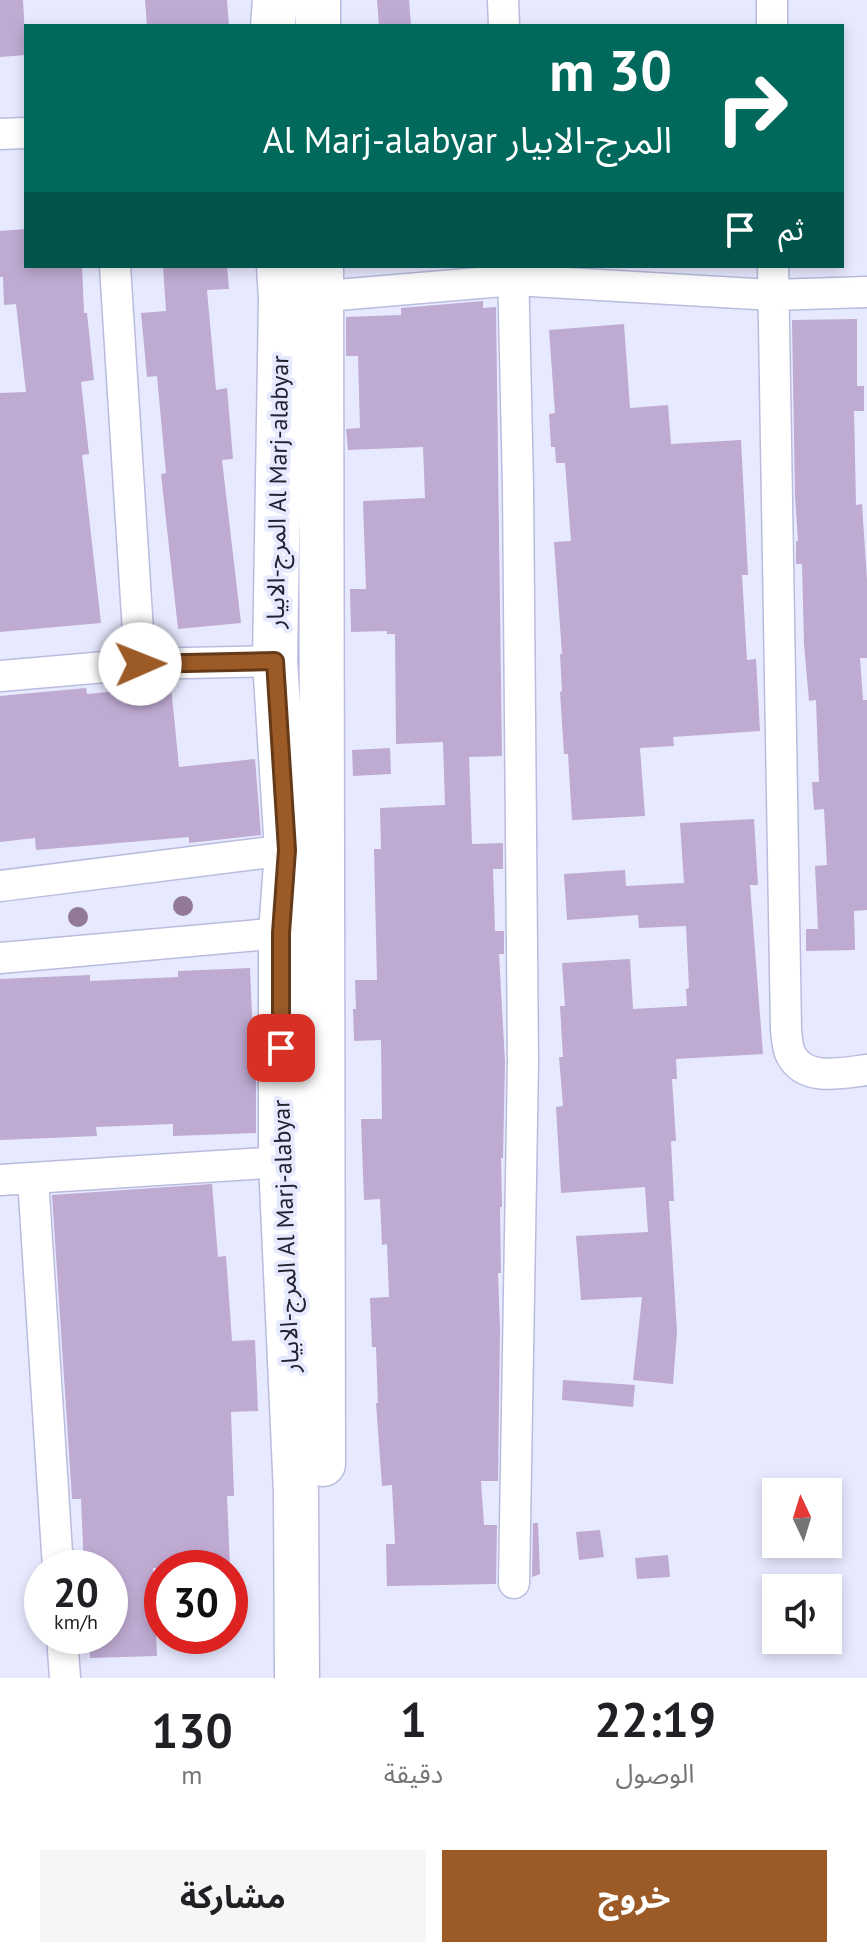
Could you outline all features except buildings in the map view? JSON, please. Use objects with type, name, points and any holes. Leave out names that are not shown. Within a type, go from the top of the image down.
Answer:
[{"type":"main road","points":[[273,24],[275,0]]},
{"type":"main road","points":[[318,0],[318,24]]},
{"type":"main road","name":"المرج-الابيار Al Marj-alabyar","points":[[297,1678],[296,1493],[281,1162],[281,933],[287,850],[275,661],[301,282]]},
{"type":"main road","name":"المرج-الابيار Al Marj-alabyar","points":[[301,282],[324,1678]]},
{"type":"street","points":[[503,0],[504,24]]},
{"type":"street","points":[[772,0],[772,24]]},
{"type":"street","points":[[0,134],[24,133]]},
{"type":"street","points":[[115,268],[140,664]]},
{"type":"street","points":[[514,273],[523,1062],[514,1583]]},
{"type":"street","points":[[301,282],[514,273],[773,280],[867,292]]},
{"type":"street","points":[[773,280],[786,1030],[790,1054],[802,1068],[826,1074],[867,1070]]},
{"type":"street","points":[[0,676],[140,664],[275,661]]},
{"type":"street","points":[[0,886],[287,850]]},
{"type":"street","points":[[0,958],[281,933]]},
{"type":"street","points":[[0,1180],[281,1162]]},
{"type":"street","points":[[33,1178],[57,1550]]},
{"type":"street","points":[[63,1654],[65,1678]]},
{"type":"route","points":[[140,664],[275,661],[287,850],[281,933],[281,1048]]}]
